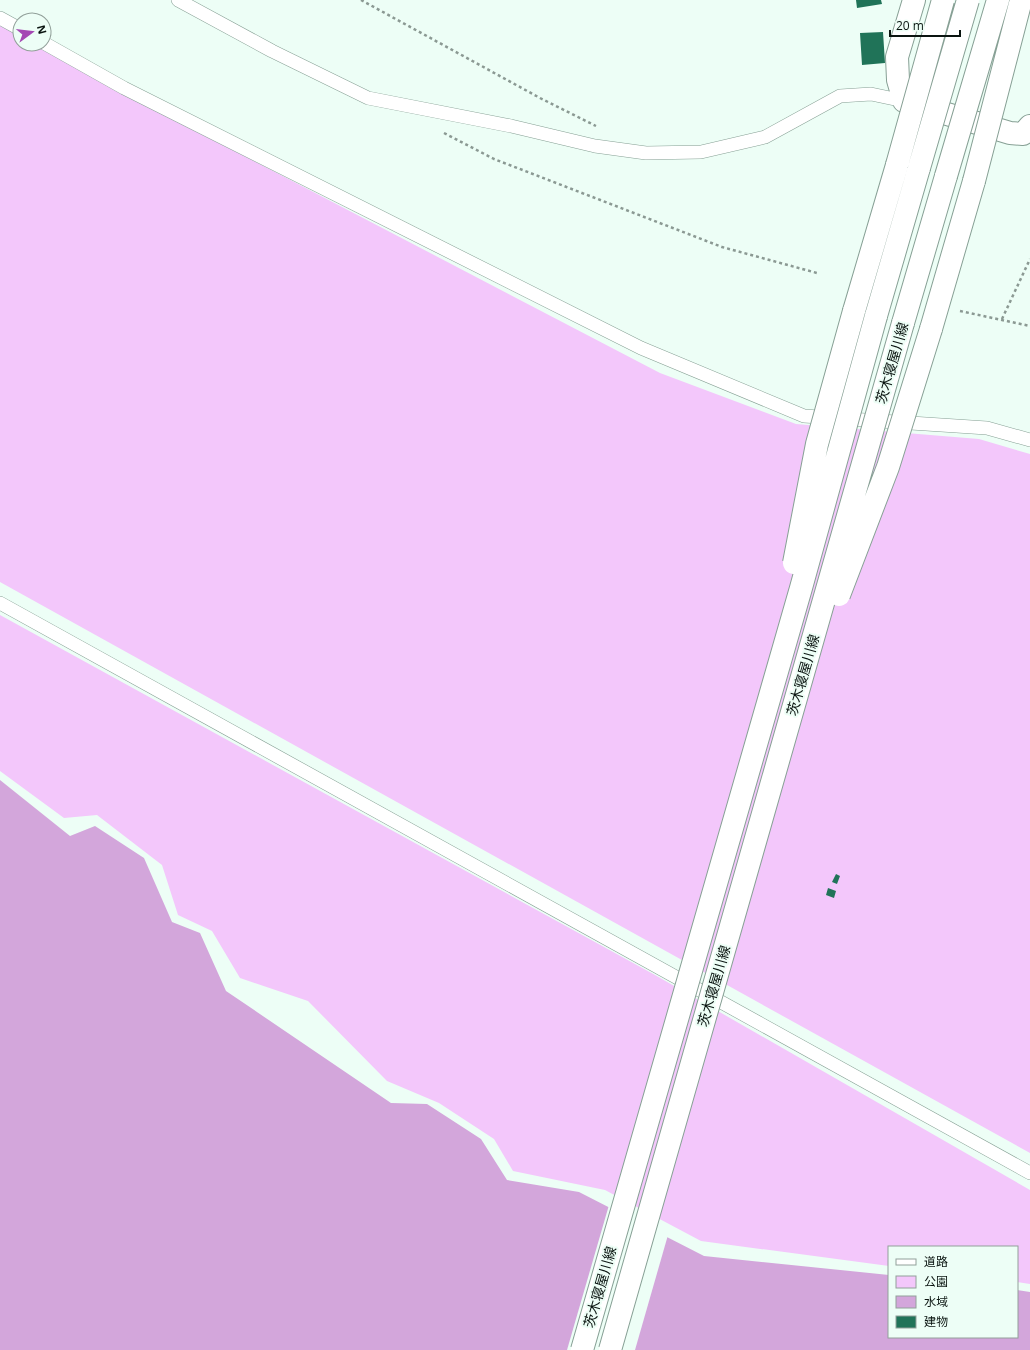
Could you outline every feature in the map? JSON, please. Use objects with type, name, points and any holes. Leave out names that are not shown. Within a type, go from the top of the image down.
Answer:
[{"type":"main road","points":[[914,0],[897,57],[898,80],[904,101],[1010,133],[1023,134],[1030,126]]},
{"type":"main road","points":[[764,715],[818,444],[854,311],[943,0]]},
{"type":"main road","name":"茨木寝屋川線","points":[[582,1350],[764,715],[876,316],[968,0]]},
{"type":"main road","name":"茨木寝屋川線","points":[[610,1350],[903,323],[998,0]]},
{"type":"main road","points":[[789,725],[888,467],[931,329],[974,181],[1021,0]]},
{"type":"lane","points":[[178,0],[272,51],[368,98],[511,126],[595,146],[646,153],[701,152],[765,137],[840,96],[871,94],[904,101]]},
{"type":"lane","points":[[0,18],[12,25]]},
{"type":"lane","points":[[52,48],[124,88],[641,348],[804,416],[987,428],[1030,440]]},
{"type":"lane","points":[[0,603],[1030,1173]]},
{"type":"path","points":[[361,0],[540,98],[603,129]]},
{"type":"path","points":[[437,130],[494,159],[722,247],[817,273]]},
{"type":"path","points":[[1002,319],[1030,259]]},
{"type":"path","points":[[953,310],[1030,326]]},
{"type":"green space","points":[[0,24],[12,31],[12,52],[51,52],[141,102],[660,373],[796,424],[979,439],[1030,454],[1030,1153],[0,582]]},
{"type":"green space","points":[[0,615],[655,975],[1030,1190],[1030,1284],[1018,1282],[1018,1246],[888,1246],[888,1266],[701,1241],[605,1190],[513,1171],[494,1139],[439,1103],[387,1081],[308,1001],[240,978],[212,931],[178,915],[162,865],[97,815],[64,818],[0,771]]},
{"type":"water","points":[[0,780],[70,836],[95,826],[144,858],[172,922],[200,933],[226,991],[391,1103],[427,1104],[481,1139],[507,1180],[579,1192],[704,1256],[888,1275],[888,1338],[1018,1338],[1018,1290],[1030,1292],[1030,1350],[0,1350]]},
{"type":"pier","points":[[609,1205],[668,1235],[635,1350],[567,1350]]},
{"type":"building","points":[[856,0],[881,0],[882,4],[857,8]]},
{"type":"building","points":[[883,32],[885,63],[862,65],[860,33]]},
{"type":"building","points":[[836,874],[840,876],[837,884],[832,882]]},
{"type":"building","points":[[828,888],[836,891],[834,898],[826,895]]}]
